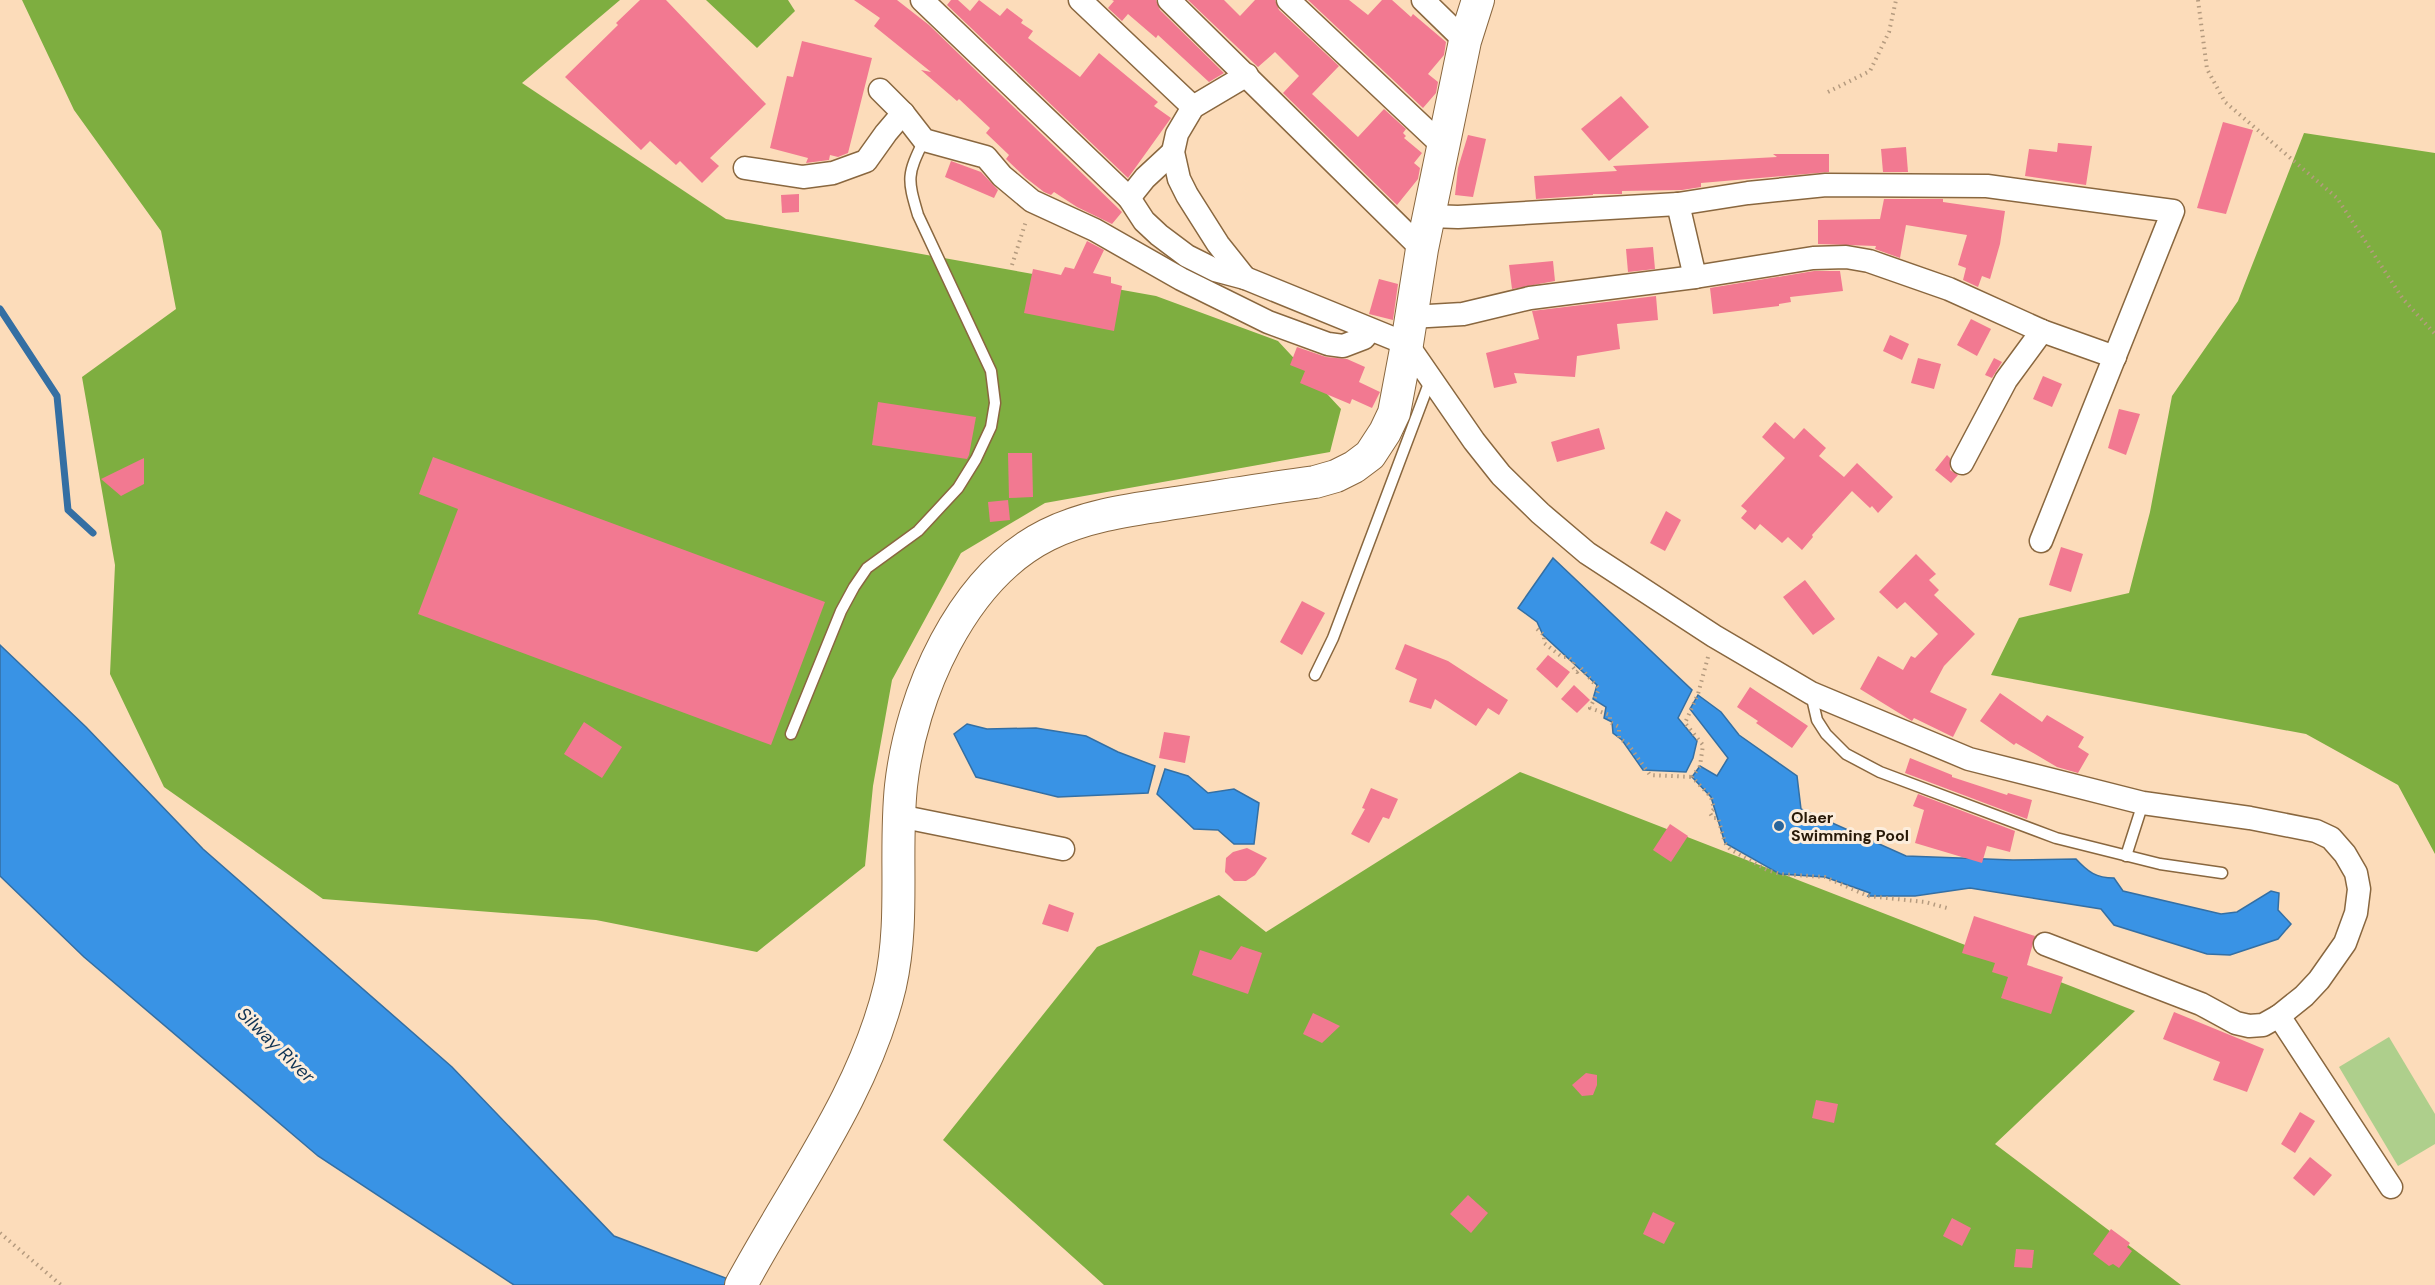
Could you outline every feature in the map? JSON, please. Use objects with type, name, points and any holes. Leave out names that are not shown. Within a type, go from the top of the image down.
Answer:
[{"type":"main road","points":[[746,1276],[801,1184],[868,1054],[889,988],[898,943],[899,816],[908,743],[926,686],[938,657],[957,622],[1001,567],[1023,549],[1049,534],[1115,513],[1315,482],[1336,476],[1354,467],[1370,455],[1394,413],[1422,249],[1465,40],[1478,0]]},
{"type":"street","points":[[922,0],[1129,198],[1144,221],[1158,235],[1187,256],[1215,270],[1245,278],[1370,330],[1409,330],[1530,298],[1695,277],[1775,263],[1846,257],[1869,261],[1949,288],[2042,331],[2115,357]]},
{"type":"street","points":[[1080,0],[1193,107]]},
{"type":"street","points":[[1169,0],[1422,249]]},
{"type":"street","points":[[1288,0],[1443,146]]},
{"type":"street","points":[[1422,0],[1465,40]]},
{"type":"street","points":[[1245,278],[1192,204],[1179,179],[1173,152],[1177,134],[1193,107],[1246,75]]},
{"type":"street","points":[[880,90],[903,113],[924,140],[986,157],[1002,176],[1032,201],[1095,230],[1181,279],[1268,322],[1328,344],[1343,346],[1364,338],[1370,330]]},
{"type":"street","points":[[745,168],[803,177],[833,173],[866,161],[903,113]]},
{"type":"street","points":[[1129,198],[1145,178],[1173,152]]},
{"type":"street","points":[[1429,216],[1458,218],[1678,204],[1748,193],[1826,185],[1987,186],[2143,207],[2160,243],[2041,540]]},
{"type":"street","points":[[1678,204],[1695,277]]},
{"type":"street","points":[[1409,330],[1431,378],[1488,458],[1501,475],[1540,513],[1587,553],[1714,636],[1811,693],[1969,759],[2143,804],[2250,818],[2316,831],[2331,838],[2345,854],[2356,873],[2359,889],[2356,913],[2345,943],[2319,980],[2279,1016],[2263,1025],[2249,1026],[2236,1023],[2193,1001],[2046,944]]},
{"type":"street","points":[[1962,463],[2006,380],[2042,331]]},
{"type":"street","points":[[899,816],[1063,849]]},
{"type":"street","points":[[2279,1016],[2391,1187]]},
{"type":"lane","points":[[791,734],[841,611],[854,587],[867,568],[918,531],[958,488],[976,459],[990,427],[995,403],[991,371],[918,215],[910,189],[910,172],[924,140]]},
{"type":"lane","points":[[1315,675],[1333,638],[1431,378]]},
{"type":"lane","points":[[1811,693],[1817,720],[1826,734],[1846,754],[1880,772],[2056,838],[2160,864],[2222,873]]},
{"type":"lane","points":[[2126,856],[2143,804]]},
{"type":"path","points":[[1828,92],[1870,71],[1889,32],[1896,0]]},
{"type":"path","points":[[2198,0],[2207,69],[2225,102],[2337,198],[2403,299],[2435,334]]},
{"type":"path","points":[[1012,265],[1032,201]]},
{"type":"path","points":[[1537,628],[1544,635],[1544,643],[1562,657],[1568,657],[1574,662],[1572,666],[1577,672],[1581,668],[1599,689],[1590,708],[1610,715],[1610,722],[1619,727],[1619,738],[1628,744],[1650,775],[1692,777],[1711,797],[1714,809],[1710,813],[1713,818],[1718,818],[1725,843],[1730,849],[1767,870],[1780,874],[1825,877],[1868,896],[1925,902],[1947,908]]},
{"type":"path","points":[[1692,777],[1700,766],[1703,745],[1685,723],[1698,694],[1714,636]]},
{"type":"path","points":[[0,1233],[61,1285]]},
{"type":"green space","points":[[22,0],[620,0],[522,83],[726,219],[1156,296],[1278,341],[1341,409],[1330,452],[1045,503],[961,553],[892,680],[873,786],[865,866],[757,952],[596,920],[323,899],[164,787],[110,674],[115,565],[82,377],[176,309],[161,231],[74,110]]},
{"type":"green space","points":[[706,0],[788,0],[795,11],[757,48]]},
{"type":"green space","points":[[2304,133],[2435,153],[2435,854],[2398,785],[2306,734],[1991,675],[2019,618],[2129,593],[2150,512],[2172,396],[2238,301]]},
{"type":"green space","points":[[1520,772],[2135,1011],[1995,1144],[2181,1285],[1104,1285],[943,1140],[1097,947],[1219,895],[1266,932]]},
{"type":"green space","points":[[2389,1037],[2435,1114],[2435,1144],[2398,1166],[2339,1067]]},
{"type":"water","points":[[1553,558],[1692,690],[1678,718],[1697,741],[1693,758],[1686,772],[1643,770],[1622,740],[1613,733],[1612,722],[1604,718],[1606,707],[1593,699],[1597,685],[1543,635],[1537,622],[1518,608]]},
{"type":"water","name":"Silway River","points":[[0,645],[86,727],[203,849],[452,1067],[614,1236],[744,1285],[514,1285],[318,1156],[84,957],[0,876]]},
{"type":"water","name":"Olaer Swimming Pool","points":[[1698,695],[1721,712],[1739,735],[1797,776],[1801,809],[1906,856],[2013,860],[2076,859],[2093,873],[2102,877],[2114,878],[2123,891],[2221,914],[2237,912],[2271,891],[2279,893],[2278,910],[2291,924],[2278,939],[2230,955],[2207,954],[2114,925],[2101,909],[1970,888],[1915,896],[1868,896],[1870,893],[1825,877],[1780,874],[1725,843],[1711,797],[1692,777],[1700,766],[1717,776],[1728,758],[1690,709]]},
{"type":"water","points":[[967,724],[987,729],[1036,728],[1086,736],[1118,752],[1155,766],[1148,793],[1058,797],[976,777],[954,734]]},
{"type":"water","points":[[1165,769],[1188,776],[1208,793],[1234,789],[1259,803],[1254,844],[1234,844],[1218,830],[1194,829],[1157,794]]},
{"type":"building","points":[[640,0],[666,0],[766,104],[710,158],[719,166],[702,183],[680,161],[676,165],[650,141],[641,150],[565,77]]},
{"type":"building","points":[[854,0],[897,0],[929,25],[1122,212],[1112,224],[1077,207],[1054,192],[1051,195],[1044,192],[1026,178],[1006,159],[1009,155],[986,133],[990,128],[959,99],[957,101],[921,70],[931,72],[874,26],[880,18]]},
{"type":"building","points":[[951,0],[958,0],[970,11],[979,0],[1000,16],[1007,8],[1023,20],[1021,23],[1033,31],[1028,38],[1080,77],[1099,53],[1158,102],[1154,106],[1171,118],[1128,178],[947,5]]},
{"type":"building","points":[[1112,0],[1156,0],[1160,10],[1224,73],[1209,82],[1158,35],[1156,38],[1128,14],[1122,21],[1108,8],[1114,1]]},
{"type":"building","points":[[1188,0],[1224,0],[1240,16],[1255,0],[1275,0],[1279,10],[1339,66],[1312,94],[1358,137],[1384,109],[1406,129],[1403,133],[1406,136],[1404,138],[1422,153],[1414,163],[1420,168],[1418,179],[1397,205],[1283,93],[1299,76],[1275,52],[1258,67]]},
{"type":"building","points":[[1308,0],[1349,0],[1368,15],[1382,0],[1392,0],[1411,17],[1413,14],[1446,42],[1444,55],[1428,74],[1438,82],[1436,93],[1423,108]]},
{"type":"building","points":[[802,41],[872,58],[848,153],[838,157],[830,155],[829,160],[806,163],[808,158],[770,148],[787,76],[793,77]]},
{"type":"building","points":[[1621,96],[1649,127],[1609,161],[1581,129]]},
{"type":"building","points":[[2223,122],[2253,130],[2226,214],[2197,208]]},
{"type":"building","points":[[1468,135],[1486,139],[1473,197],[1455,195],[1458,168]]},
{"type":"building","points":[[2058,143],[2092,146],[2086,185],[2025,176],[2029,149],[2057,152]]},
{"type":"building","points":[[1906,147],[1908,172],[1883,172],[1881,149]]},
{"type":"building","points":[[1773,154],[1829,154],[1829,172],[1701,183],[1701,187],[1682,190],[1622,191],[1622,194],[1536,199],[1534,176],[1617,171],[1613,166],[1777,157]]},
{"type":"building","points":[[951,161],[981,172],[998,190],[994,198],[945,177]]},
{"type":"building","points":[[799,194],[799,212],[782,213],[781,195]]},
{"type":"building","points":[[1884,199],[1943,199],[1943,202],[2005,211],[2000,244],[1990,279],[1982,276],[1978,287],[1963,280],[1966,268],[1958,265],[1967,235],[1906,225],[1900,258],[1875,249],[1876,246],[1818,244],[1818,220],[1880,219]]},
{"type":"building","points":[[1087,241],[1104,250],[1093,273],[1111,277],[1111,283],[1122,286],[1114,331],[1024,313],[1033,269],[1061,275],[1065,267],[1074,269]]},
{"type":"building","points":[[1653,247],[1655,269],[1628,272],[1626,249]]},
{"type":"building","points":[[1553,261],[1555,281],[1512,289],[1509,265]]},
{"type":"building","points":[[1814,271],[1840,271],[1843,291],[1790,297],[1791,302],[1779,304],[1779,306],[1713,314],[1710,288]]},
{"type":"building","points":[[1379,279],[1398,284],[1393,320],[1369,314]]},
{"type":"building","points":[[1656,296],[1658,320],[1617,324],[1620,349],[1577,356],[1575,377],[1514,373],[1517,383],[1494,388],[1486,353],[1539,339],[1532,311]]},
{"type":"building","points":[[1971,319],[1991,329],[1977,356],[1957,345]]},
{"type":"building","points":[[1890,335],[1909,344],[1902,360],[1883,351]]},
{"type":"building","points":[[1297,347],[1326,357],[1347,359],[1365,367],[1359,382],[1380,392],[1372,408],[1352,399],[1350,404],[1300,383],[1305,371],[1290,365]]},
{"type":"building","points":[[1918,358],[1941,364],[1934,389],[1911,383]]},
{"type":"building","points":[[1994,358],[2002,362],[1992,378],[1985,375]]},
{"type":"building","points":[[2043,376],[2062,384],[2052,407],[2033,399]]},
{"type":"building","points":[[878,402],[976,417],[967,459],[872,445]]},
{"type":"building","points":[[2119,409],[2140,414],[2126,455],[2108,448]]},
{"type":"building","points":[[1775,422],[1794,439],[1804,428],[1826,448],[1819,456],[1844,477],[1857,463],[1893,497],[1878,513],[1852,491],[1812,535],[1813,537],[1802,550],[1788,537],[1782,543],[1760,524],[1755,530],[1741,518],[1747,511],[1741,506],[1785,458],[1762,437]]},
{"type":"building","points":[[1599,428],[1605,449],[1557,462],[1551,442]]},
{"type":"building","points":[[1008,453],[1032,453],[1033,497],[1009,498]]},
{"type":"building","points":[[1947,455],[1950,458],[1950,470],[1958,475],[1951,483],[1935,470]]},
{"type":"building","points":[[433,457],[825,602],[771,745],[418,614],[458,509],[419,494]]},
{"type":"building","points":[[144,458],[144,484],[121,496],[101,479]]},
{"type":"building","points":[[1008,500],[1010,520],[990,522],[988,502]]},
{"type":"building","points":[[1666,511],[1681,520],[1665,551],[1650,543]]},
{"type":"building","points":[[2061,547],[2083,554],[2071,592],[2049,585]]},
{"type":"building","points":[[1916,554],[1936,574],[1929,580],[1939,590],[1934,595],[1975,634],[1944,666],[1930,692],[1967,709],[1953,737],[1914,718],[1912,721],[1860,689],[1878,656],[1903,670],[1911,656],[1915,658],[1938,634],[1905,602],[1897,609],[1879,592]]},
{"type":"building","points":[[1805,580],[1835,619],[1813,635],[1783,597]]},
{"type":"building","points":[[1302,601],[1325,613],[1302,655],[1280,642]]},
{"type":"building","points":[[1405,644],[1448,661],[1508,700],[1499,715],[1488,708],[1476,726],[1435,699],[1431,709],[1409,702],[1417,679],[1395,669]]},
{"type":"building","points":[[1548,655],[1570,672],[1557,688],[1536,669]]},
{"type":"building","points":[[1574,685],[1590,700],[1577,713],[1561,699]]},
{"type":"building","points":[[1750,687],[1808,726],[1792,748],[1737,707]]},
{"type":"building","points":[[2000,693],[2042,722],[2047,715],[2084,737],[2078,747],[2089,754],[2078,773],[2057,767],[2016,743],[2014,745],[1980,721]]},
{"type":"building","points":[[584,722],[622,747],[602,778],[564,754]]},
{"type":"building","points":[[1164,732],[1190,736],[1185,763],[1159,758]]},
{"type":"building","points":[[1910,758],[1952,775],[1952,777],[2007,795],[2008,793],[2032,800],[2027,819],[1905,773]]},
{"type":"building","points":[[1371,788],[1398,799],[1389,819],[1383,817],[1369,843],[1351,834],[1365,809],[1362,808]]},
{"type":"building","points":[[1918,794],[2015,831],[2010,852],[1987,846],[1982,863],[1915,843],[1924,810],[1913,806]]},
{"type":"building","points":[[1670,824],[1688,836],[1671,862],[1653,850]]},
{"type":"building","points":[[1247,848],[1267,858],[1255,875],[1246,881],[1234,881],[1225,872],[1226,858],[1233,852]]},
{"type":"building","points":[[1049,904],[1074,913],[1068,932],[1042,924]]},
{"type":"building","points":[[1974,916],[2035,936],[2027,965],[2063,977],[2051,1014],[2001,998],[2008,977],[1992,972],[1995,963],[1962,953]]},
{"type":"building","points":[[1241,946],[1262,953],[1248,994],[1192,975],[1200,950],[1231,960]]},
{"type":"building","points":[[2174,1012],[2264,1049],[2247,1092],[2213,1080],[2220,1062],[2163,1039]]},
{"type":"building","points":[[1313,1013],[1340,1026],[1322,1043],[1303,1034]]},
{"type":"building","points":[[1586,1073],[1597,1075],[1597,1085],[1593,1095],[1582,1096],[1572,1085]]},
{"type":"building","points":[[1816,1100],[1838,1104],[1834,1123],[1812,1118]]},
{"type":"building","points":[[2300,1112],[2315,1121],[2295,1153],[2281,1144]]},
{"type":"building","points":[[2310,1157],[2332,1175],[2314,1196],[2293,1178]]},
{"type":"building","points":[[1468,1195],[1488,1213],[1471,1233],[1450,1214]]},
{"type":"building","points":[[1653,1212],[1675,1223],[1664,1244],[1643,1234]]},
{"type":"building","points":[[1952,1218],[1971,1228],[1962,1246],[1943,1236]]},
{"type":"building","points":[[2111,1229],[2130,1243],[2127,1247],[2132,1251],[2119,1268],[2113,1264],[2109,1266],[2093,1254]]},
{"type":"building","points":[[2016,1249],[2034,1250],[2032,1268],[2014,1267]]},
{"type":"waterway","points":[[0,309],[57,396],[68,510],[93,533]]},
{"type":"place","name":"Olaer Swimming Pool","points":[[1779,826]]}]
